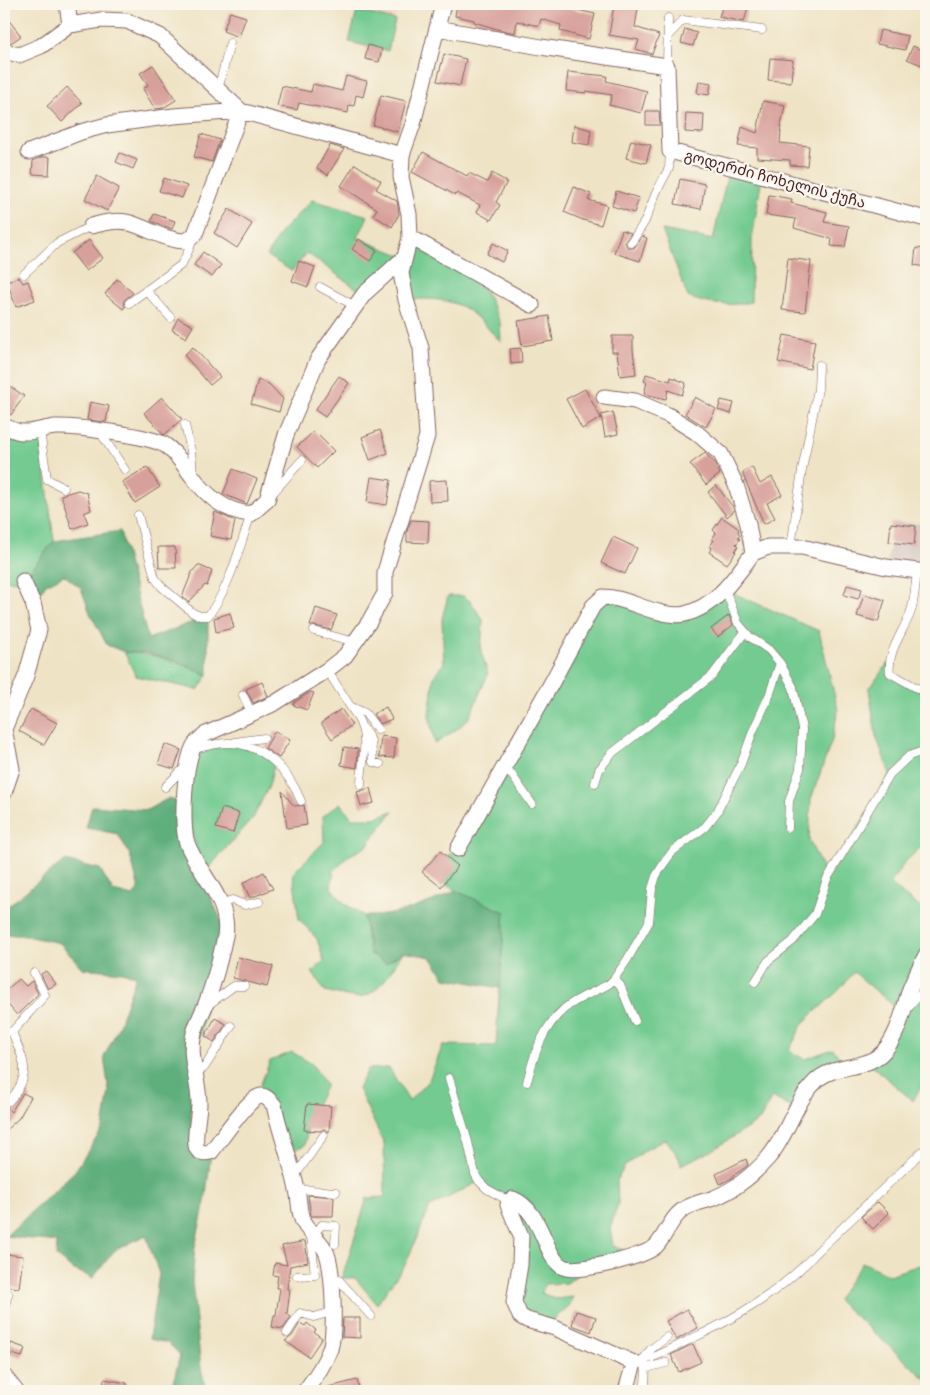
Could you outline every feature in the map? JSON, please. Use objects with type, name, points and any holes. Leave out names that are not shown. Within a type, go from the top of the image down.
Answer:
[{"type":"street","points":[[67,4],[70,26]]},
{"type":"street","points":[[305,1391],[318,1374],[331,1347],[333,1324],[331,1280],[327,1253],[301,1217],[295,1183],[274,1105],[268,1098],[262,1096],[250,1102],[211,1152],[205,1154],[198,1149],[196,1142],[199,1104],[198,1088],[192,1061],[192,1047],[194,1033],[205,1008],[225,936],[226,922],[220,904],[187,843],[184,815],[188,765],[192,750],[196,743],[204,736],[275,703],[327,670],[345,656],[385,593],[385,572],[427,436],[420,348],[406,300],[401,273],[410,237],[409,214],[401,176],[402,155],[413,124],[443,4]]},
{"type":"street","points":[[4,51],[19,55],[41,46],[70,26],[101,20],[127,21],[160,36],[240,111]]},
{"type":"street","points":[[437,28],[667,66]]},
{"type":"street","name":"გოდერძი ჩოხელის ქუჩა","points":[[667,66],[670,152],[926,219]]},
{"type":"street","points":[[29,152],[81,132],[107,125],[174,116],[240,111],[402,155]]},
{"type":"street","points":[[91,226],[107,222],[129,223],[175,241],[187,241],[195,234],[240,111]]},
{"type":"street","points":[[410,237],[532,305]]},
{"type":"street","points":[[4,426],[21,432],[40,431],[54,427],[149,439],[165,445],[181,461],[210,497],[229,510],[241,514],[251,514],[267,500],[286,435],[318,359],[364,294],[405,257]]},
{"type":"street","points":[[604,397],[635,401],[668,415],[697,433],[721,454],[736,485],[748,524],[753,553]]},
{"type":"street","points":[[458,849],[593,606],[603,597],[614,597],[659,612],[684,615],[710,603],[753,553],[768,547],[802,547],[886,567],[922,572]]},
{"type":"street","points":[[4,793],[12,769],[4,729],[26,676],[39,630],[33,602],[23,581]]},
{"type":"street","points":[[626,1391],[641,1364],[520,1316],[514,1302],[521,1236],[508,1206],[509,1201],[513,1199],[518,1201],[530,1211],[556,1263],[566,1268],[584,1268],[640,1256],[650,1251],[657,1245],[679,1212],[729,1192],[742,1183],[784,1135],[808,1090],[816,1080],[830,1072],[875,1059],[884,1051],[903,1014],[913,983],[926,955]]},
{"type":"street","points":[[4,1376],[16,1391]]},
{"type":"lane","points":[[667,66],[668,18]]},
{"type":"lane","points":[[668,36],[684,20],[762,30]]},
{"type":"lane","points":[[218,90],[230,43]]},
{"type":"lane","points":[[631,243],[645,221],[669,168],[670,152]]},
{"type":"lane","points":[[24,274],[57,244],[91,226]]},
{"type":"lane","points":[[129,303],[181,265],[188,254],[195,234]]},
{"type":"lane","points":[[320,287],[356,306]]},
{"type":"lane","points":[[146,290],[171,318]]},
{"type":"lane","points":[[791,547],[802,470],[818,389],[819,365]]},
{"type":"lane","points":[[185,425],[191,451],[193,478]]},
{"type":"lane","points":[[40,431],[47,479],[64,488]]},
{"type":"lane","points":[[100,432],[125,470]]},
{"type":"lane","points":[[267,500],[302,460]]},
{"type":"lane","points":[[138,515],[155,578],[162,587],[193,613],[200,616],[208,616],[225,589],[251,514]]},
{"type":"lane","points":[[922,572],[910,614],[888,663],[890,673],[926,693]]},
{"type":"lane","points":[[724,589],[738,623],[750,637],[770,650],[780,663],[793,687],[802,729],[800,769],[789,801],[788,828]]},
{"type":"lane","points":[[314,631],[355,642]]},
{"type":"lane","points":[[595,783],[599,770],[611,754],[712,676],[745,632]]},
{"type":"lane","points":[[527,1082],[534,1055],[541,1038],[552,1022],[565,1008],[609,984],[614,979],[649,922],[654,882],[664,863],[673,851],[705,827],[717,812],[741,764],[753,731],[770,696],[780,663]]},
{"type":"lane","points":[[327,670],[372,741],[373,762],[380,764]]},
{"type":"lane","points":[[243,695],[252,714]]},
{"type":"lane","points":[[350,706],[364,713],[378,730]]},
{"type":"lane","points":[[360,722],[364,746],[361,785]]},
{"type":"lane","points":[[192,750],[215,744],[264,738]]},
{"type":"lane","points":[[229,743],[245,745],[275,761],[295,786],[301,801]]},
{"type":"lane","points":[[755,982],[768,961],[793,941],[815,914],[827,879],[890,774],[909,756],[926,750]]},
{"type":"lane","points":[[165,787],[188,765]]},
{"type":"lane","points":[[505,765],[532,804]]},
{"type":"lane","points":[[220,904],[232,900],[244,906],[259,902]]},
{"type":"lane","points":[[12,1032],[45,995],[34,973]]},
{"type":"lane","points":[[614,979],[620,985],[635,1022]]},
{"type":"lane","points":[[205,1008],[234,986],[244,986]]},
{"type":"lane","points":[[903,1014],[926,988]]},
{"type":"lane","points":[[195,1074],[204,1068],[231,1026]]},
{"type":"lane","points":[[4,1031],[12,1032]]},
{"type":"lane","points":[[9,1101],[20,1090],[24,1077],[24,1060],[12,1032]]},
{"type":"lane","points":[[449,1078],[468,1142],[475,1174],[488,1189],[509,1201]]},
{"type":"lane","points":[[324,1134],[295,1183],[336,1192]]},
{"type":"lane","points":[[641,1364],[721,1325],[764,1299],[806,1265],[926,1148]]},
{"type":"lane","points":[[296,1276],[315,1275],[312,1232],[322,1225],[336,1226],[335,1244]]},
{"type":"lane","points":[[331,1280],[338,1279],[371,1316]]},
{"type":"lane","points":[[4,1310],[8,1294]]},
{"type":"lane","points":[[287,1333],[300,1313],[314,1317],[332,1312]]},
{"type":"lane","points":[[550,1327],[554,1321],[591,1336]]},
{"type":"lane","points":[[646,1384],[641,1364],[650,1350],[667,1338]]},
{"type":"lane","points":[[641,1364],[666,1363]]},
{"type":"shaded area","points":[[325,4],[399,4],[395,20]]},
{"type":"shaded area","points":[[895,522],[926,524],[926,561],[887,562]]},
{"type":"green space","points":[[357,11],[395,20],[388,51],[349,42]]},
{"type":"green space","points":[[729,167],[762,176],[752,240],[751,302],[719,304],[688,297],[662,230],[713,240]]},
{"type":"green space","points":[[312,200],[368,216],[358,238],[405,257],[410,237],[469,270],[489,298],[500,322],[501,342],[477,317],[458,305],[432,299],[406,300],[401,273],[364,294],[307,253],[292,271],[267,256],[281,232]]},
{"type":"green space","points":[[4,426],[40,431],[54,541],[23,581],[4,580]]},
{"type":"green space","points":[[120,531],[148,639],[208,616],[208,675],[179,662],[147,653],[124,652],[107,645],[90,613],[81,588],[64,575],[46,584],[33,603],[23,581],[54,541]]},
{"type":"green space","points":[[733,593],[819,631],[838,710],[832,740],[811,799],[809,840],[827,879],[890,774],[876,736],[869,689],[888,663],[890,673],[926,693],[926,842],[905,862],[890,884],[926,912],[926,952],[909,978],[926,975],[926,1078],[913,1101],[868,1062],[903,1014],[854,972],[838,991],[803,1023],[789,1051],[805,1059],[833,1049],[848,1069],[829,1076],[796,1110],[772,1097],[760,1120],[711,1151],[681,1165],[679,1158],[666,1139],[647,1149],[625,1166],[617,1180],[618,1204],[610,1228],[613,1246],[636,1255],[582,1271],[567,1283],[546,1284],[541,1293],[556,1299],[573,1297],[570,1305],[550,1323],[518,1309],[525,1268],[509,1201],[478,1182],[430,1207],[405,1265],[377,1304],[355,1278],[342,1278],[367,1198],[385,1197],[384,1143],[358,1089],[368,1069],[389,1068],[409,1101],[429,1080],[443,1045],[496,1046],[504,912],[456,891],[423,870],[458,849],[603,597],[659,612],[710,603]]},
{"type":"green space","points":[[448,596],[463,596],[470,601],[483,620],[481,651],[488,674],[469,718],[435,744],[429,715],[434,676],[444,663],[442,619]]},
{"type":"green space","points":[[124,652],[167,659],[208,675],[198,690],[136,676]]},
{"type":"green space","points":[[245,745],[275,761],[269,786],[253,818],[203,874],[184,803],[192,749]]},
{"type":"green space","points":[[169,798],[184,803],[188,849],[223,924],[192,1075],[191,1119],[203,1148],[212,1147],[205,1202],[195,1247],[192,1281],[201,1369],[207,1391],[171,1391],[180,1355],[168,1343],[149,1339],[159,1274],[146,1235],[114,1251],[93,1278],[72,1269],[56,1256],[57,1242],[6,1236],[75,1171],[103,1128],[109,1091],[104,1057],[118,1028],[136,976],[122,972],[82,968],[60,943],[5,934],[4,909],[64,861],[100,869],[113,891],[133,896],[139,889],[130,855],[118,834],[86,828],[92,806],[147,810]]},
{"type":"green space","points":[[340,803],[352,818],[374,818],[393,811],[366,847],[350,855],[334,871],[331,888],[345,904],[364,916],[367,940],[386,963],[403,952],[377,989],[362,997],[350,997],[325,991],[312,972],[324,961],[317,939],[299,919],[293,873],[324,842],[323,816]]},
{"type":"green space","points":[[456,891],[505,912],[500,988],[445,978],[431,957],[403,952],[386,963],[370,954],[364,916],[400,912]]},
{"type":"green space","points":[[292,1052],[312,1064],[326,1085],[310,1118],[305,1145],[287,1153],[277,1115],[258,1091],[270,1061]]},
{"type":"green space","points":[[862,1262],[889,1275],[926,1263],[926,1379],[837,1300]]},
{"type":"building","points":[[457,4],[565,4],[564,7],[595,14],[589,39],[560,31],[561,25],[541,19],[539,26],[517,21],[515,33],[497,29],[474,22],[474,20],[455,16]]},
{"type":"building","points":[[723,4],[749,4],[744,22],[719,17]]},
{"type":"building","points":[[614,5],[638,9],[635,27],[659,35],[652,54],[636,49],[639,40],[609,35]]},
{"type":"building","points":[[230,12],[246,17],[239,37],[223,31]]},
{"type":"building","points":[[4,14],[21,36],[11,43],[4,40]]},
{"type":"building","points":[[685,29],[697,33],[693,46],[681,43]]},
{"type":"building","points":[[880,30],[908,36],[905,50],[877,44]]},
{"type":"building","points":[[368,45],[382,49],[379,62],[365,59]]},
{"type":"building","points":[[913,46],[926,52],[924,66],[907,59]]},
{"type":"building","points":[[444,54],[466,59],[460,86],[437,81]]},
{"type":"building","points":[[770,58],[793,60],[791,82],[768,80]]},
{"type":"building","points":[[153,65],[176,100],[163,108],[155,109],[143,89],[148,85],[140,73]]},
{"type":"building","points":[[568,72],[607,76],[606,81],[647,91],[641,113],[609,105],[612,95],[586,91],[586,93],[566,91]]},
{"type":"building","points":[[346,76],[367,81],[363,97],[356,95],[354,106],[349,105],[348,113],[299,103],[297,110],[277,106],[282,86],[311,92],[313,84],[342,91]]},
{"type":"building","points":[[699,81],[711,83],[709,95],[697,93]]},
{"type":"building","points":[[67,87],[82,103],[62,122],[47,106]]},
{"type":"building","points":[[381,95],[406,101],[398,132],[373,125]]},
{"type":"building","points":[[763,101],[785,105],[780,131],[780,143],[809,146],[807,166],[790,165],[790,160],[757,158],[757,148],[738,146],[742,127],[757,133]]},
{"type":"building","points":[[646,111],[659,111],[660,125],[646,125]]},
{"type":"building","points":[[686,113],[704,114],[703,133],[685,132]]},
{"type":"building","points":[[574,125],[591,130],[589,145],[572,142]]},
{"type":"building","points":[[201,134],[220,140],[212,162],[194,157]]},
{"type":"building","points":[[631,140],[651,145],[646,163],[626,158]]},
{"type":"building","points":[[330,145],[344,149],[328,175],[317,168]]},
{"type":"building","points":[[423,152],[467,176],[469,173],[487,182],[492,173],[507,182],[496,202],[500,205],[491,220],[477,212],[480,205],[457,193],[455,195],[412,172]]},
{"type":"building","points":[[120,153],[137,160],[133,169],[116,162]]},
{"type":"building","points":[[42,157],[50,157],[49,175],[32,174],[33,161]]},
{"type":"building","points":[[355,164],[381,181],[376,189],[397,201],[399,214],[392,227],[373,215],[377,209],[341,186]]},
{"type":"building","points":[[97,176],[119,188],[107,211],[85,199]]},
{"type":"building","points":[[164,178],[187,186],[182,198],[159,191]]},
{"type":"building","points":[[680,179],[705,184],[701,209],[675,204]]},
{"type":"building","points":[[574,187],[591,194],[588,200],[607,205],[601,225],[564,212]]},
{"type":"building","points":[[616,191],[639,198],[634,213],[612,206]]},
{"type":"building","points":[[769,195],[792,199],[791,203],[827,212],[824,222],[849,226],[845,247],[831,246],[832,239],[794,228],[796,219],[766,215]]},
{"type":"building","points":[[229,209],[252,224],[237,248],[214,233]]},
{"type":"building","points":[[154,214],[175,221],[172,229],[151,221]]},
{"type":"building","points":[[622,230],[631,233],[625,242],[628,248],[634,248],[642,236],[647,238],[640,261],[614,253]]},
{"type":"building","points":[[359,239],[377,251],[370,261],[352,249]]},
{"type":"building","points":[[89,240],[103,258],[86,271],[72,253]]},
{"type":"building","points":[[493,243],[508,251],[502,262],[487,254]]},
{"type":"building","points":[[916,248],[926,249],[926,267],[914,265]]},
{"type":"building","points":[[203,252],[221,265],[212,277],[194,265]]},
{"type":"building","points":[[788,258],[811,261],[805,312],[782,310]]},
{"type":"building","points":[[299,261],[315,267],[308,287],[292,281]]},
{"type":"building","points":[[19,277],[23,283],[28,281],[35,300],[16,307],[7,282]]},
{"type":"building","points":[[117,279],[133,293],[124,300],[125,307],[123,309],[105,294]]},
{"type":"building","points":[[549,316],[553,341],[522,346],[518,321]]},
{"type":"building","points":[[178,318],[193,326],[186,338],[172,330]]},
{"type":"building","points":[[784,335],[815,341],[810,369],[778,362]]},
{"type":"building","points":[[612,336],[633,336],[636,374],[620,376],[617,352],[612,352]]},
{"type":"building","points":[[193,347],[220,377],[210,385],[184,355]]},
{"type":"building","points":[[521,348],[522,363],[511,364],[510,349]]},
{"type":"building","points":[[646,374],[670,381],[671,377],[686,383],[682,395],[668,390],[666,399],[644,394],[647,382],[644,381]]},
{"type":"building","points":[[339,376],[349,383],[325,417],[315,410]]},
{"type":"building","points":[[258,380],[269,384],[283,399],[279,412],[251,404]]},
{"type":"building","points":[[4,382],[24,396],[11,415],[4,410]]},
{"type":"building","points":[[585,389],[601,418],[582,429],[566,399]]},
{"type":"building","points":[[162,397],[182,419],[164,435],[144,413]]},
{"type":"building","points":[[695,397],[716,409],[706,427],[685,414]]},
{"type":"building","points":[[721,400],[734,403],[731,414],[718,410]]},
{"type":"building","points":[[90,402],[109,406],[106,422],[87,420]]},
{"type":"building","points":[[613,412],[618,434],[605,437],[601,415]]},
{"type":"building","points":[[380,430],[388,453],[370,460],[362,437]]},
{"type":"building","points":[[314,431],[334,451],[317,468],[297,447]]},
{"type":"building","points":[[705,453],[715,463],[720,474],[706,485],[690,464]]},
{"type":"building","points":[[147,467],[160,487],[135,503],[122,482]]},
{"type":"building","points":[[752,467],[760,484],[772,477],[782,495],[767,503],[775,518],[764,524],[743,475],[743,472]]},
{"type":"building","points":[[233,469],[257,479],[247,504],[223,494]]},
{"type":"building","points":[[371,477],[391,480],[387,505],[367,502]]},
{"type":"building","points":[[447,480],[448,501],[430,502],[429,481]]},
{"type":"building","points":[[716,485],[733,507],[734,511],[727,517],[708,492]]},
{"type":"building","points":[[78,490],[87,493],[91,510],[84,513],[88,523],[72,529],[61,495]]},
{"type":"building","points":[[215,512],[235,521],[231,540],[210,536]]},
{"type":"building","points":[[722,517],[739,529],[740,535],[738,538],[740,539],[736,544],[738,546],[736,552],[727,564],[709,552],[714,540],[712,539],[716,533],[713,530]]},
{"type":"building","points":[[411,520],[429,521],[428,543],[407,542],[407,531]]},
{"type":"building","points":[[891,523],[916,526],[914,545],[889,542]]},
{"type":"building","points":[[613,537],[637,548],[625,574],[601,563]]},
{"type":"building","points":[[158,547],[175,547],[176,568],[159,568]]},
{"type":"building","points":[[198,565],[212,571],[207,586],[205,585],[189,602],[182,597],[192,572]]},
{"type":"building","points":[[847,585],[862,589],[858,599],[844,595]]},
{"type":"building","points":[[864,594],[885,600],[878,622],[857,616]]},
{"type":"building","points":[[316,608],[337,615],[331,630],[310,626]]},
{"type":"building","points":[[230,613],[234,628],[216,632],[214,618]]},
{"type":"building","points":[[729,615],[733,625],[718,637],[711,629]]},
{"type":"building","points":[[262,682],[268,696],[253,703],[246,689]]},
{"type":"building","points":[[310,692],[314,693],[307,710],[293,705],[295,702]]},
{"type":"building","points":[[386,707],[392,719],[380,724],[373,714]]},
{"type":"building","points":[[31,709],[57,723],[44,745],[19,731]]},
{"type":"building","points":[[341,709],[352,725],[332,739],[321,723]]},
{"type":"building","points":[[275,731],[290,740],[279,758],[265,748]]},
{"type":"building","points":[[381,736],[396,738],[394,758],[379,757]]},
{"type":"building","points":[[165,744],[181,750],[174,769],[158,764]]},
{"type":"building","points":[[344,747],[358,749],[357,768],[341,765]]},
{"type":"building","points":[[370,788],[374,803],[361,806],[357,792]]},
{"type":"building","points":[[282,791],[294,806],[304,805],[307,825],[287,828]]},
{"type":"building","points":[[222,808],[239,813],[233,833],[216,828]]},
{"type":"building","points":[[440,851],[458,866],[441,887],[422,872]]},
{"type":"building","points":[[264,872],[273,889],[250,898],[243,883]]},
{"type":"building","points":[[238,957],[273,966],[267,987],[233,978]]},
{"type":"building","points":[[46,971],[56,984],[48,989],[41,974]]},
{"type":"building","points":[[19,979],[26,986],[32,981],[38,994],[17,1015],[4,1000],[4,992]]},
{"type":"building","points":[[215,1018],[226,1024],[214,1042],[205,1036]]},
{"type":"building","points":[[23,1093],[31,1097],[19,1118],[4,1132],[4,1104],[11,1112]]},
{"type":"building","points":[[307,1104],[331,1106],[329,1132],[324,1129],[320,1131],[304,1130]]},
{"type":"building","points":[[746,1159],[748,1165],[732,1178],[720,1184],[716,1174]]},
{"type":"building","points":[[308,1195],[334,1197],[333,1216],[311,1216]]},
{"type":"building","points":[[878,1202],[889,1213],[873,1229],[861,1217]]},
{"type":"building","points":[[305,1241],[308,1262],[290,1266],[287,1289],[290,1290],[287,1314],[291,1317],[283,1329],[272,1327],[274,1315],[276,1315],[280,1288],[276,1288],[278,1276],[273,1275],[275,1263],[287,1265],[282,1246]]},
{"type":"building","points":[[4,1254],[23,1256],[19,1288],[4,1286]]},
{"type":"building","points":[[687,1309],[698,1328],[676,1340],[666,1321]]},
{"type":"building","points":[[576,1311],[596,1317],[591,1332],[572,1325]]},
{"type":"building","points":[[343,1318],[360,1318],[360,1338],[342,1337]]},
{"type":"building","points":[[300,1323],[305,1326],[307,1323],[322,1338],[309,1357],[285,1341],[292,1336]]},
{"type":"building","points":[[11,1343],[25,1348],[22,1357],[8,1353]]},
{"type":"building","points":[[693,1344],[701,1362],[679,1372],[671,1355]]},
{"type":"building","points":[[104,1379],[127,1383],[126,1391],[102,1391]]},
{"type":"building","points":[[357,1380],[360,1391],[325,1391],[325,1388]]}]
